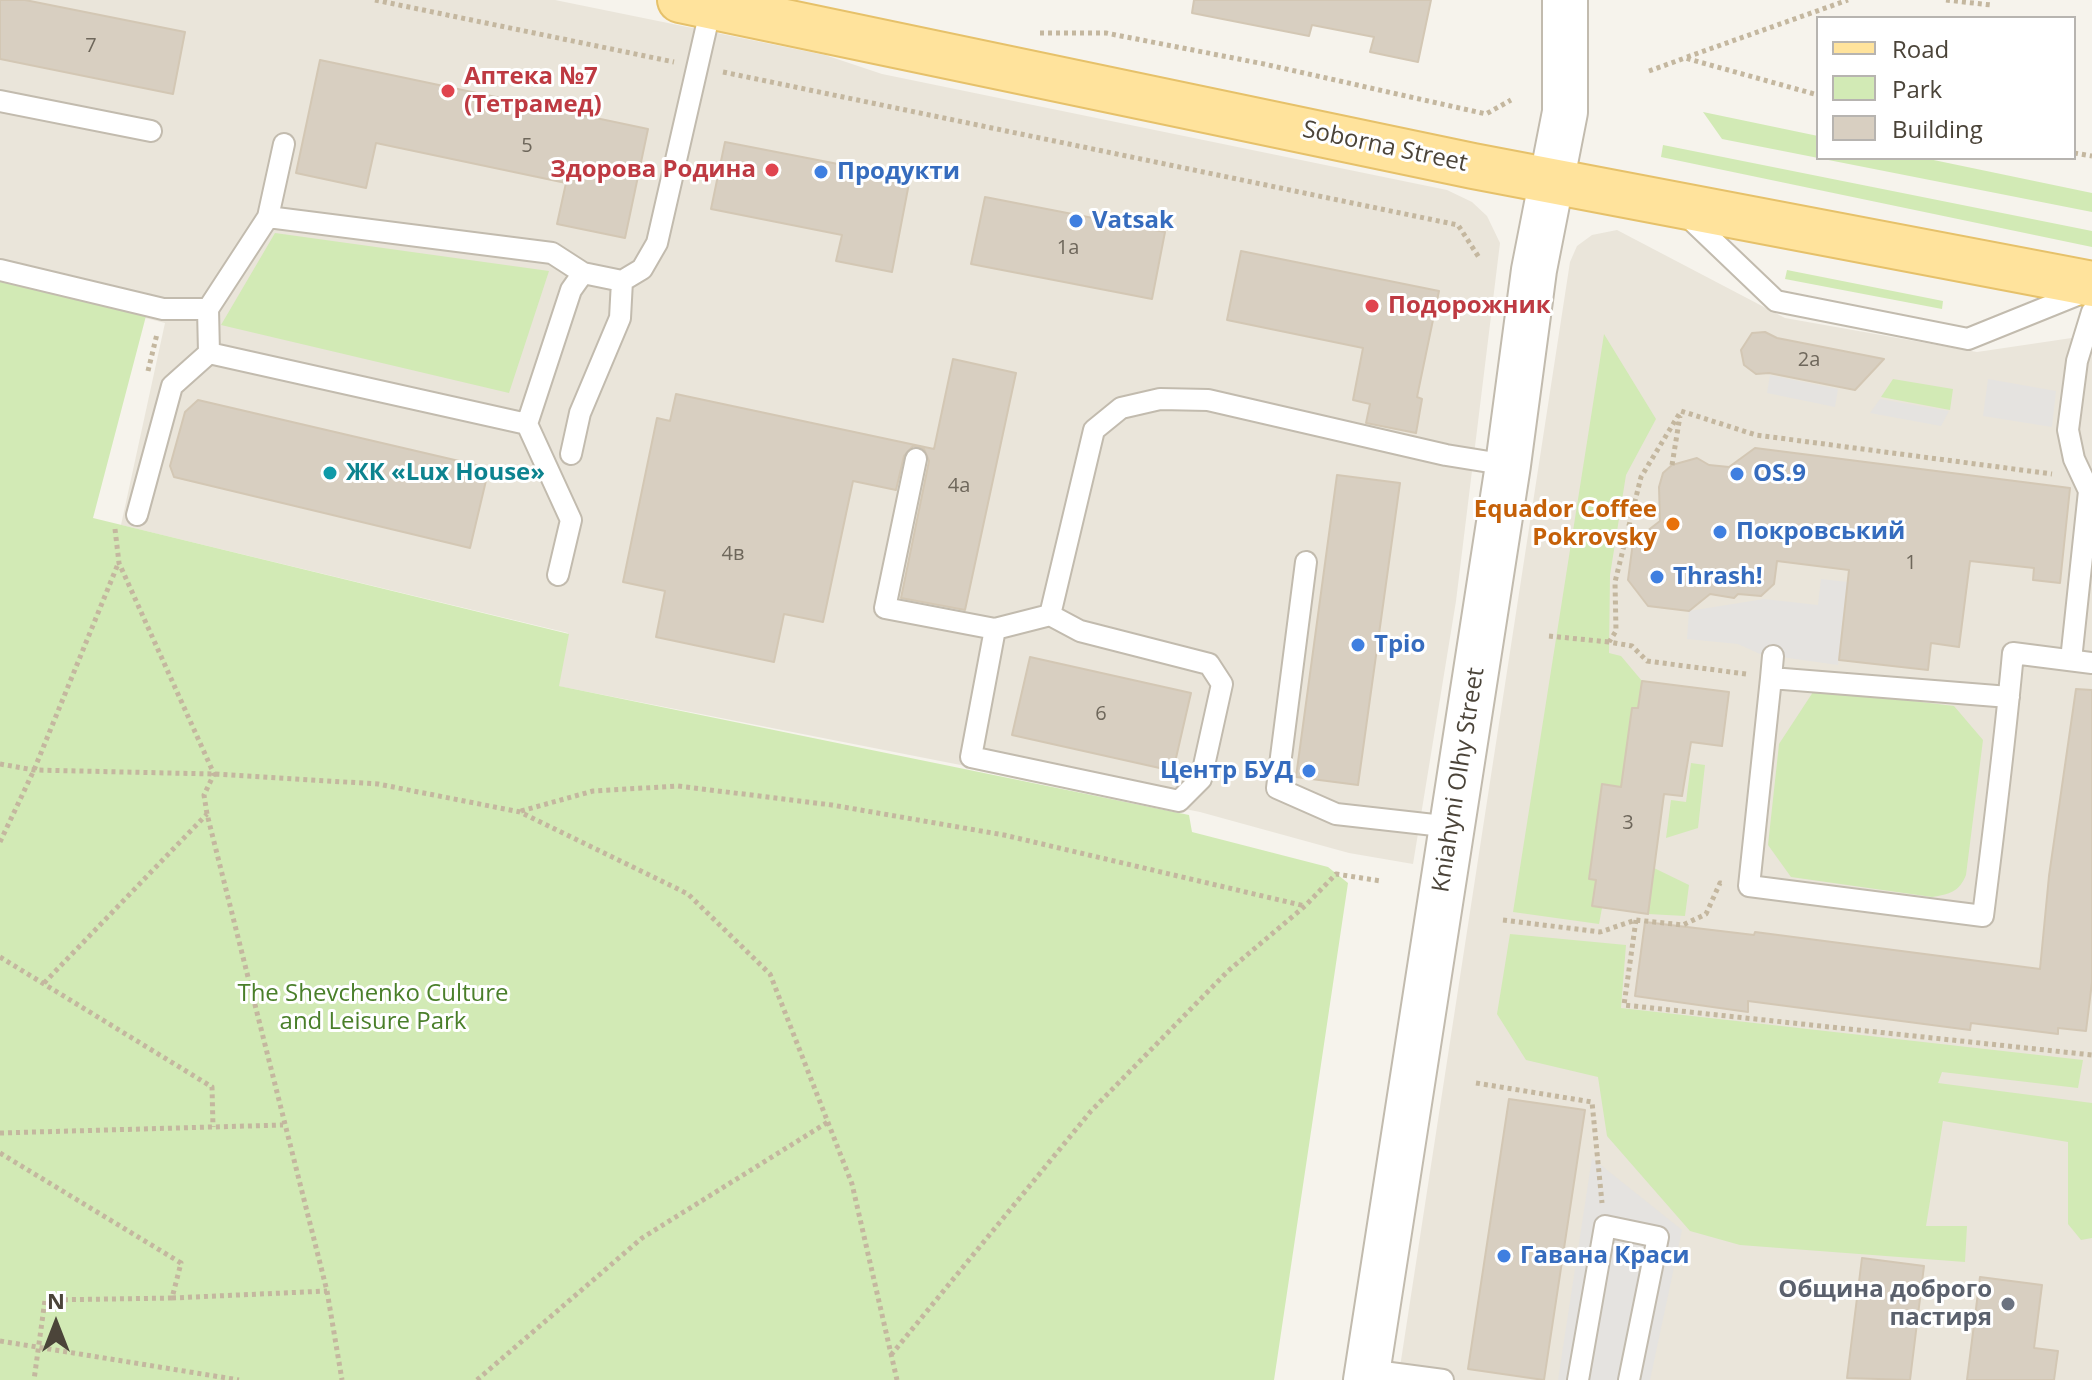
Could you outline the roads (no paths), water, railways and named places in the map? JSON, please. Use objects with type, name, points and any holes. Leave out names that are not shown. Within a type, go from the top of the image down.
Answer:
[{"type":"main road","name":"Soborna Street","points":[[696,3],[1552,181],[2092,286]]},
{"type":"street","name":"Kniahyni Olhy Street","points":[[1367,1375],[1508,465],[1534,270],[1565,112],[1565,0]]},
{"type":"lane","points":[[268,217],[552,253],[583,273],[622,281],[642,269],[657,243],[698,67],[696,3]]},
{"type":"lane","points":[[0,101],[151,131]]},
{"type":"lane","points":[[137,515],[172,386],[209,353],[208,309],[268,217],[284,144]]},
{"type":"lane","points":[[1674,204],[1776,301],[1968,339],[2092,286]]},
{"type":"lane","points":[[0,270],[163,309],[208,309]]},
{"type":"lane","points":[[558,575],[571,520],[527,424],[571,290],[583,273]]},
{"type":"lane","points":[[571,454],[580,413],[620,318],[622,281]]},
{"type":"lane","points":[[2071,660],[2089,491],[2068,430],[2077,361],[2092,312]]},
{"type":"lane","points":[[209,353],[527,424]]},
{"type":"lane","points":[[1050,615],[1094,430],[1121,408],[1160,399],[1208,400],[1446,455],[1508,465]]},
{"type":"lane","points":[[916,459],[885,608],[995,629],[1050,615],[1080,631],[1209,664],[1222,684],[1201,779],[1179,801],[971,757],[995,629]]},
{"type":"lane","points":[[1306,562],[1277,788],[1336,814],[1452,827]]},
{"type":"lane","points":[[1773,656],[1749,886],[1983,916],[2013,653],[2092,663]]},
{"type":"lane","points":[[1771,678],[2009,697]]},
{"type":"lane","points":[[1578,1380],[1605,1226],[1658,1237],[1629,1380]]},
{"type":"lane","points":[[1367,1375],[1443,1380]]},
{"type":"place","name":"Аптека №7 (Тетрамед)","points":[[448,91]]},
{"type":"place","name":"Здорова Родина","points":[[772,170]]},
{"type":"place","name":"Продукти","points":[[821,172]]},
{"type":"place","name":"Vatsak","points":[[1076,221]]},
{"type":"place","name":"Подорожник","points":[[1372,306]]},
{"type":"place","name":"ЖК «Lux House»","points":[[330,473]]},
{"type":"place","name":"OS.9","points":[[1737,474]]},
{"type":"place","name":"Equador Coffee Pokrovsky","points":[[1673,524]]},
{"type":"place","name":"Покровський","points":[[1720,532]]},
{"type":"place","name":"Thrash!","points":[[1657,577]]},
{"type":"place","name":"Тріо","points":[[1358,645]]},
{"type":"place","name":"Центр БУД","points":[[1309,771]]},
{"type":"place","name":"Гавана Краси","points":[[1504,1256]]},
{"type":"place","name":"Община доброго пастиря","points":[[2008,1304]]},
{"type":"park label","name":"The Shevchenko Culture and Leisure Park","points":[[373,1008]]}]
